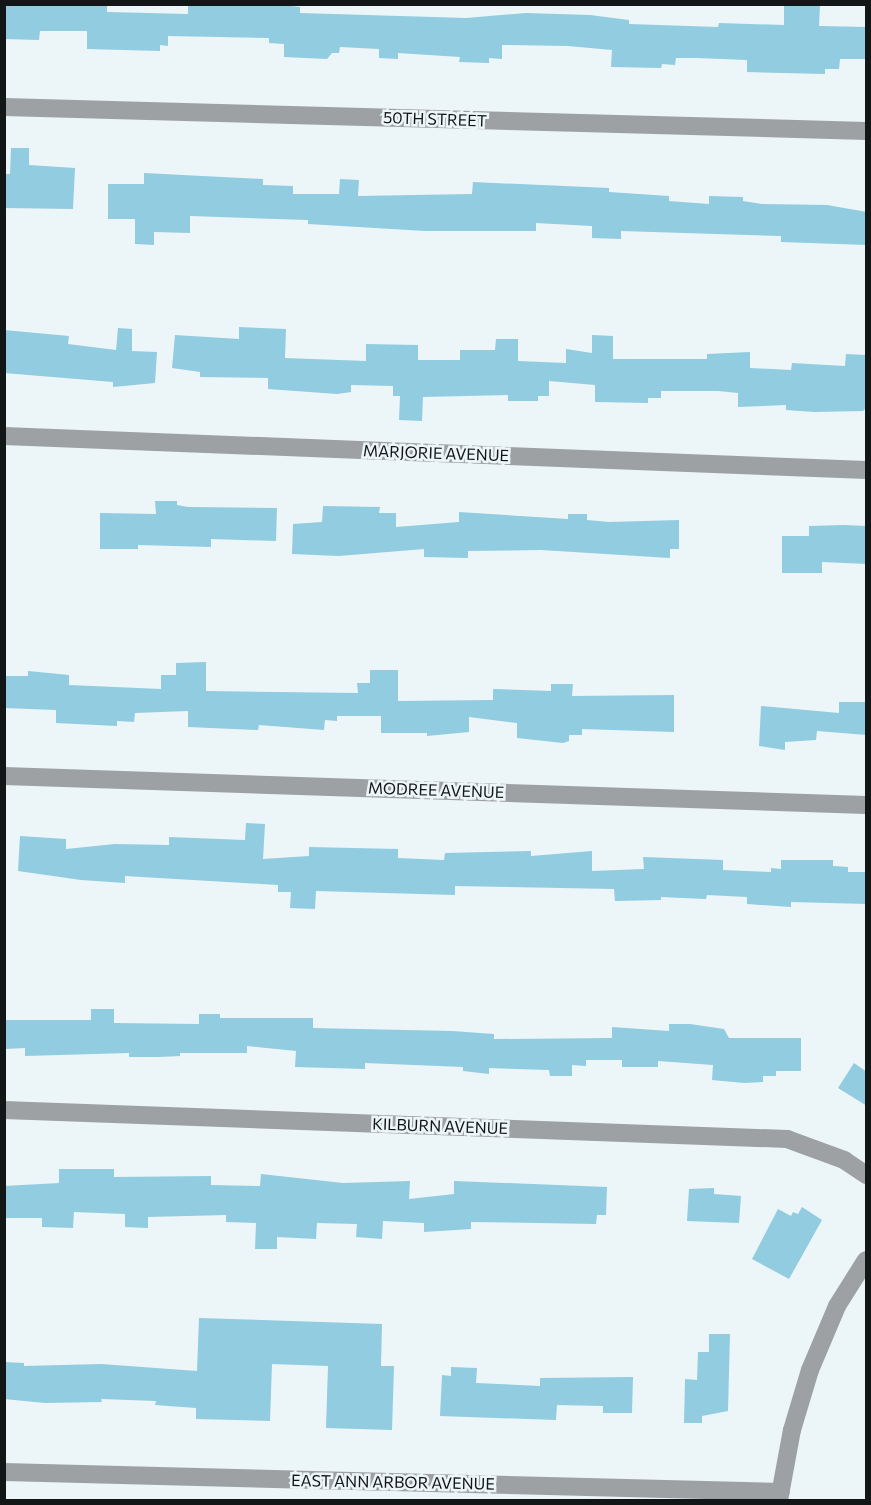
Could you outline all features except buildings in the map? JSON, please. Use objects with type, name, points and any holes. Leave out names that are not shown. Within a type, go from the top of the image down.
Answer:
[{"type":"street","name":"50TH STREET","points":[[4,107],[867,131]]},
{"type":"street","name":"MARJORIE AVENUE","points":[[4,436],[867,470]]},
{"type":"street","name":"MODREE AVENUE","points":[[4,776],[867,805]]},
{"type":"street","name":"KILBURN AVENUE","points":[[4,1110],[786,1139],[844,1160],[867,1175]]},
{"type":"street","points":[[780,1496],[792,1430],[810,1370],[837,1306],[867,1260]]},
{"type":"street","name":"EAST ANN ARBOR AVENUE","points":[[4,1472],[780,1496]]}]
